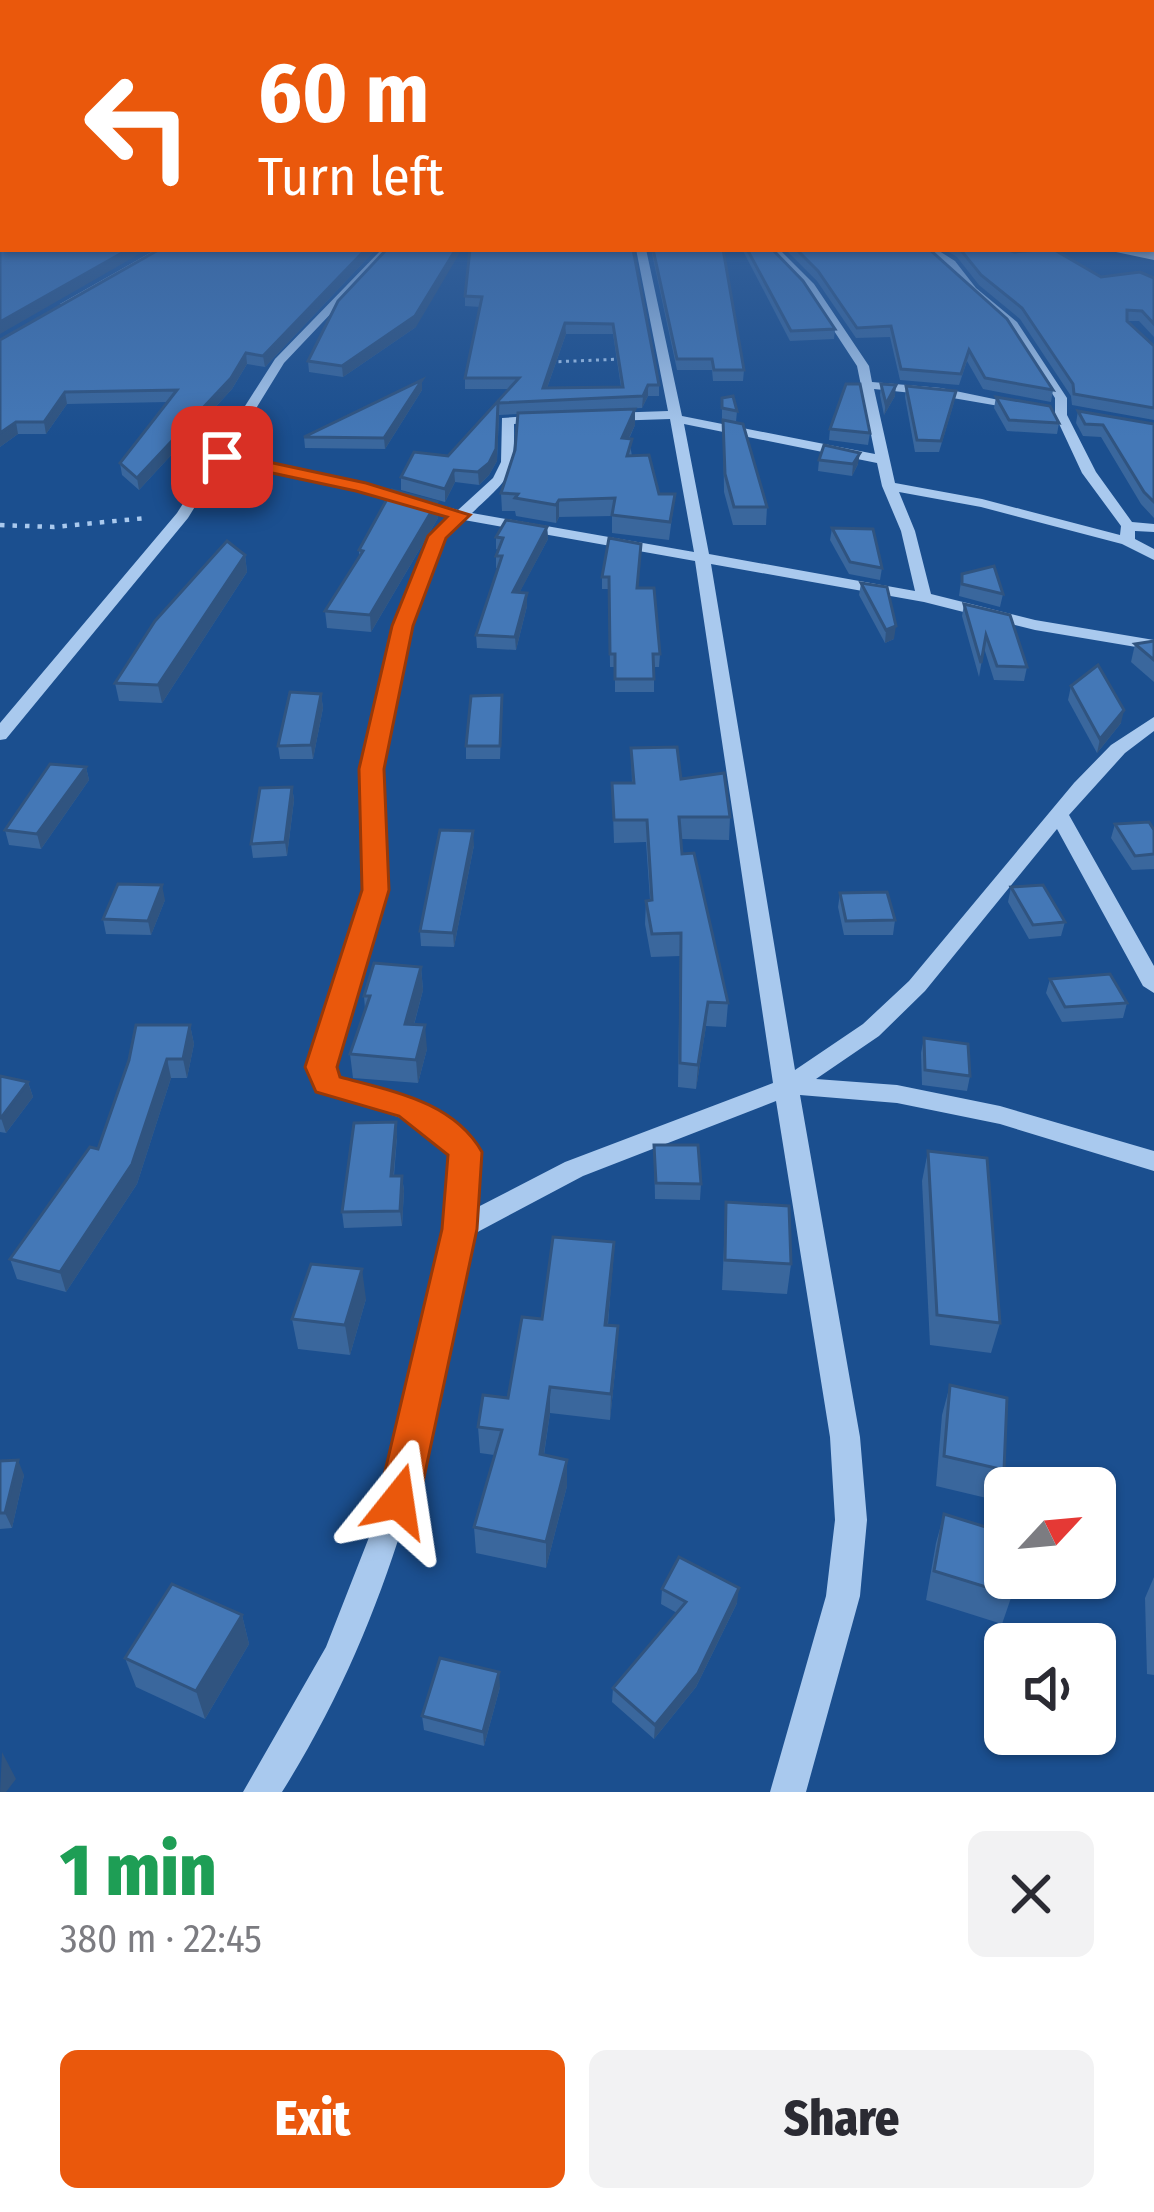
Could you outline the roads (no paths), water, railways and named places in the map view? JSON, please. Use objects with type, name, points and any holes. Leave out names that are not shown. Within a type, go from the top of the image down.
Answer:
[{"type":"street","points":[[44,316],[127,270]]},
{"type":"street","points":[[0,736],[184,515],[279,361],[367,270]]},
{"type":"street","points":[[645,270],[695,510],[699,559],[845,1437],[850,1520],[843,1596],[788,1792]]},
{"type":"street","points":[[794,270],[842,329],[863,366],[889,486],[908,531],[924,597]]},
{"type":"street","points":[[956,270],[972,290],[1013,324],[1061,398],[1060,415],[1089,472],[1128,534],[1154,555]]},
{"type":"street","points":[[868,385],[961,394],[1083,418]]},
{"type":"street","points":[[589,417],[675,417],[883,460]]},
{"type":"street","points":[[261,1792],[307,1728],[387,1545],[422,1413],[460,1229],[465,1152],[447,1132],[410,1108],[327,1084],[321,1067],[376,890],[371,769],[402,626],[438,536],[499,480],[508,462],[507,421],[563,418]]},
{"type":"street","points":[[222,457],[461,515],[924,597],[1034,625],[1154,645]]},
{"type":"street","points":[[889,486],[1128,534],[1154,528]]},
{"type":"street","points":[[460,1229],[574,1169],[788,1086],[872,1030],[1058,813],[1118,749],[1154,722]]},
{"type":"street","points":[[1058,813],[1154,986]]},
{"type":"street","points":[[788,1086],[918,1098],[1000,1115],[1154,1161]]}]
